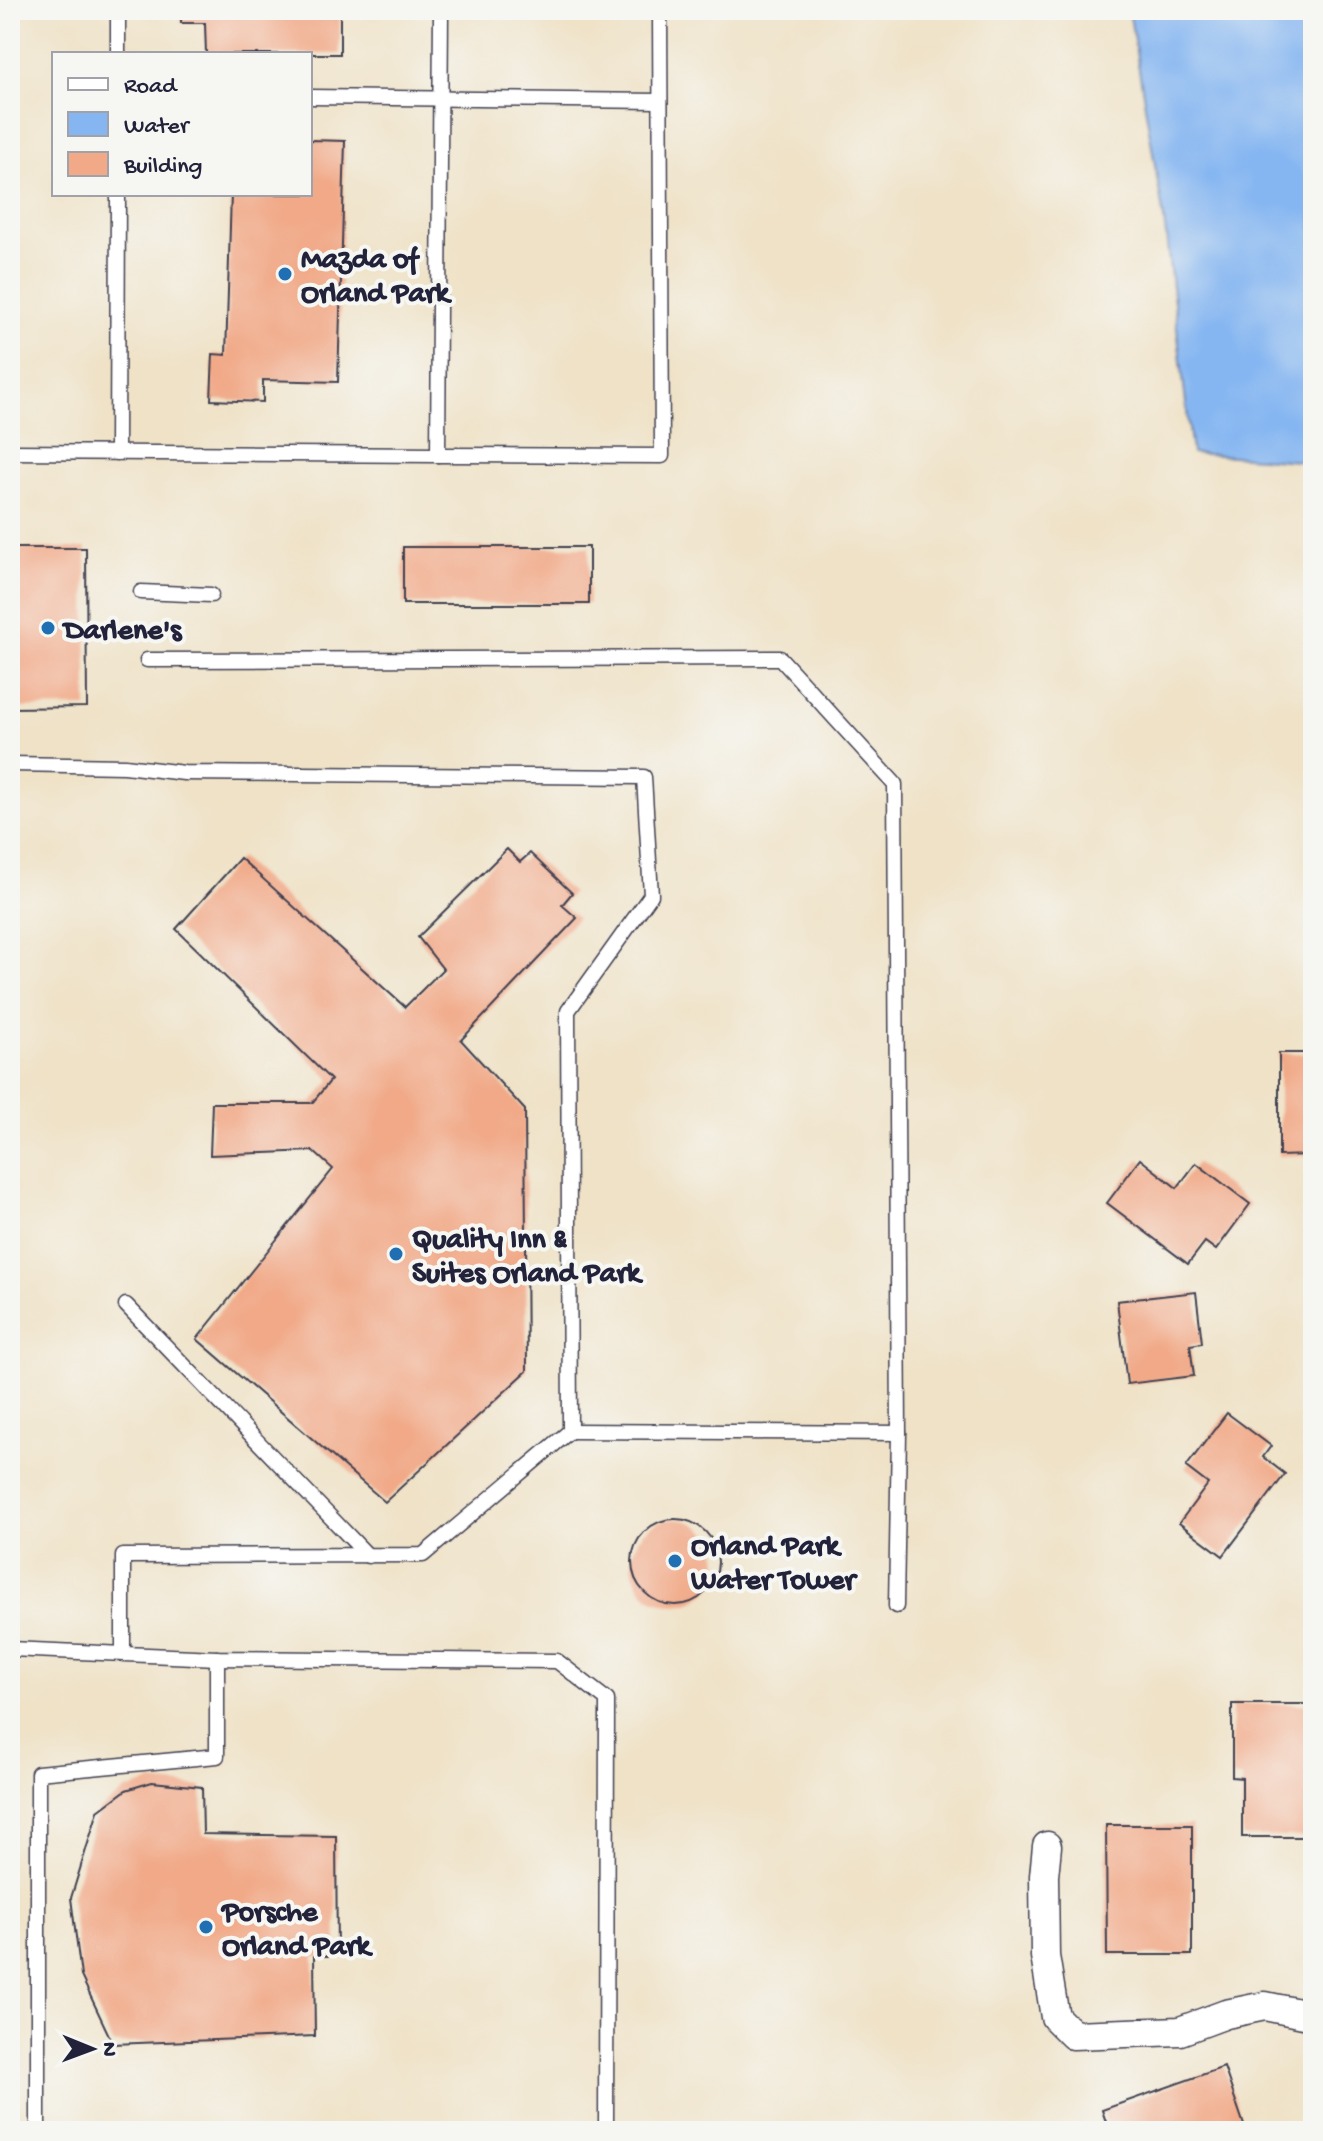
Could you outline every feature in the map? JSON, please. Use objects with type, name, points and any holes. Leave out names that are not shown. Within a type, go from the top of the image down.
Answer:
[{"type":"street","points":[[1047,1846],[1044,1876],[1045,1956],[1055,2017],[1073,2035],[1180,2031],[1226,2014],[1265,2006],[1313,2016]]},
{"type":"lane","points":[[118,10],[118,52]]},
{"type":"lane","points":[[438,455],[441,10]]},
{"type":"lane","points":[[10,452],[662,456],[660,10]]},
{"type":"lane","points":[[312,97],[660,101]]},
{"type":"lane","points":[[117,453],[118,196]]},
{"type":"lane","points":[[141,592],[211,595]]},
{"type":"lane","points":[[147,660],[780,658],[895,784],[899,1433],[896,1606]]},
{"type":"lane","points":[[10,764],[125,766],[184,773],[644,777],[651,895],[568,1011],[570,1431]]},
{"type":"lane","points":[[126,1305],[368,1556]]},
{"type":"lane","points":[[123,1653],[123,1556],[423,1555],[570,1431],[899,1433]]},
{"type":"lane","points":[[10,1649],[217,1658],[557,1661],[607,1700],[606,2131]]},
{"type":"lane","points":[[38,2131],[38,1773],[217,1756],[217,1658]]},
{"type":"water","points":[[1129,10],[1313,10],[1313,462],[1192,453],[1164,219]]},
{"type":"building","points":[[181,10],[340,10],[340,54],[206,52],[205,23],[181,23]]},
{"type":"building","name":"Mazda of Orland Park","points":[[312,140],[345,141],[338,382],[263,380],[263,402],[211,400],[213,354],[226,355],[231,196],[312,196]]},
{"type":"building","points":[[403,547],[589,547],[589,604],[403,604]]},
{"type":"building","name":"Darlene's","points":[[10,548],[86,548],[87,707],[10,708]]},
{"type":"building","name":"Quality Inn & Suites Orland Park","points":[[507,849],[520,862],[530,853],[572,893],[562,905],[577,918],[461,1040],[525,1110],[527,1371],[385,1502],[197,1339],[333,1169],[313,1151],[210,1155],[212,1103],[312,1103],[331,1080],[176,929],[240,858],[405,1007],[443,969],[418,937]]},
{"type":"building","points":[[1279,1053],[1313,1053],[1313,1168],[1308,1169],[1308,1155],[1279,1156]]},
{"type":"building","points":[[1140,1159],[1177,1188],[1196,1163],[1250,1204],[1216,1250],[1205,1242],[1188,1264],[1107,1203]]},
{"type":"building","points":[[1196,1292],[1202,1343],[1190,1345],[1194,1376],[1127,1384],[1117,1301]]},
{"type":"building","points":[[1227,1413],[1271,1446],[1263,1457],[1285,1474],[1223,1556],[1179,1523],[1208,1484],[1186,1467]]},
{"type":"building","name":"Orland Park Water Tower","points":[[667,1519],[683,1519],[706,1531],[715,1545],[718,1562],[715,1579],[706,1593],[683,1605],[667,1605],[651,1598],[639,1586],[632,1570],[632,1554],[639,1538],[651,1526]]},
{"type":"building","points":[[1232,1704],[1313,1704],[1313,1837],[1242,1837],[1242,1778],[1232,1777]]},
{"type":"building","name":"Porsche Orland Park","points":[[152,1782],[202,1787],[203,1834],[336,1836],[337,1956],[314,1956],[315,2036],[113,2044],[81,1976],[71,1898],[98,1811],[126,1790]]},
{"type":"building","points":[[1106,1825],[1192,1825],[1192,1955],[1107,1955]]},
{"type":"building","points":[[1224,2067],[1246,2131],[1109,2131],[1102,2110]]},
{"type":"place","name":"Mazda of Orland Park","points":[[285,274]]},
{"type":"place","name":"Darlene's","points":[[48,628]]},
{"type":"place","name":"Quality Inn & Suites Orland Park","points":[[396,1254]]},
{"type":"place","name":"Orland Park Water Tower","points":[[675,1561]]},
{"type":"place","name":"Porsche Orland Park","points":[[206,1927]]}]
